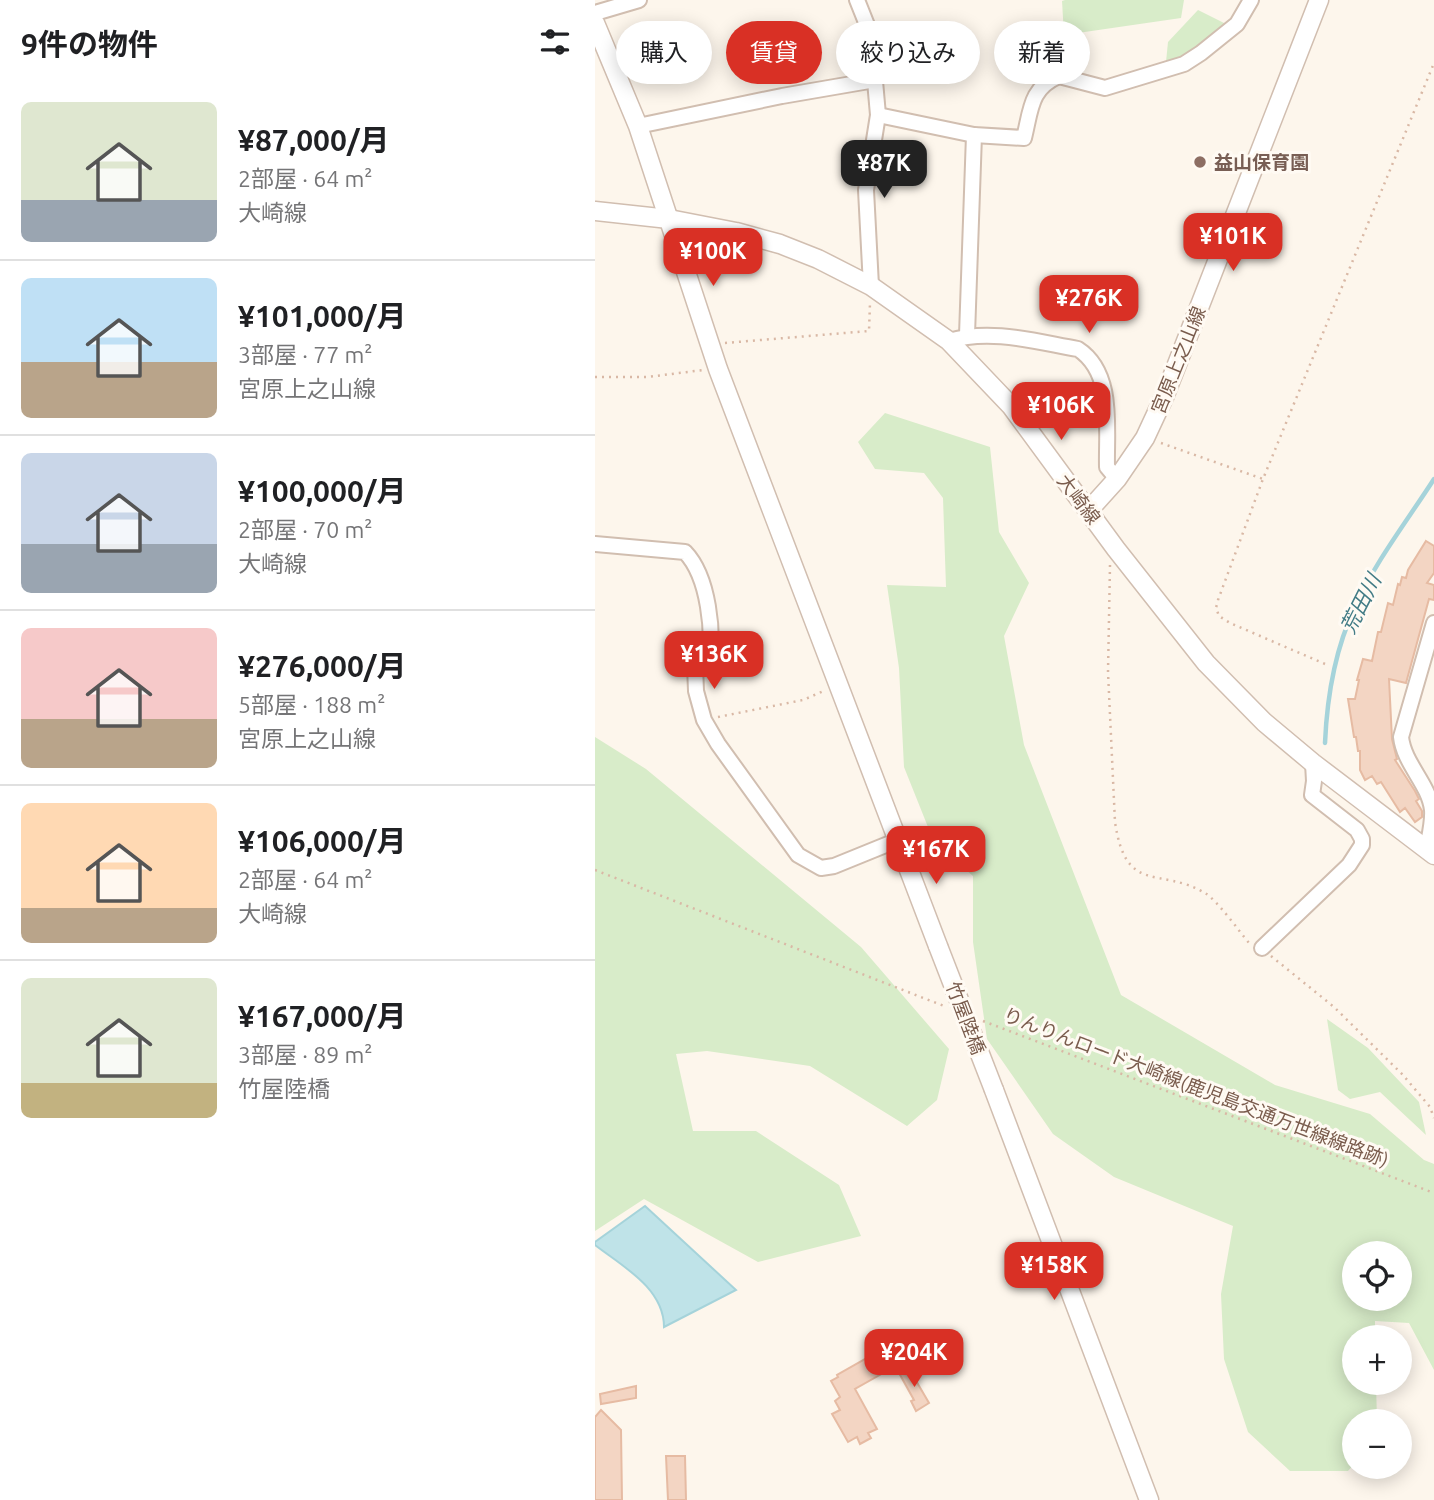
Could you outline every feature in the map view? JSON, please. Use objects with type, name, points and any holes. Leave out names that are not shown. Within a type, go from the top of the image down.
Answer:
[{"type":"street","points":[[595,13],[639,0]]},
{"type":"street","points":[[857,0],[866,21]]},
{"type":"street","points":[[878,115],[974,135],[1024,138],[1036,94],[1042,85],[1059,76],[1105,88],[1184,64],[1237,24],[1251,0]]},
{"type":"street","name":"宮原上之山線","points":[[1089,510],[1117,479],[1145,438],[1165,394],[1319,0]]},
{"type":"street","name":"竹屋陸橋","points":[[595,23],[638,126],[719,369],[1149,1500]]},
{"type":"street","points":[[638,126],[852,84]]},
{"type":"street","points":[[871,286],[866,190],[878,115],[875,84]]},
{"type":"street","points":[[967,335],[974,135]]},
{"type":"street","name":"大崎線","points":[[595,211],[669,219],[780,244],[818,259],[871,286],[949,341],[1011,406],[1116,549],[1206,663],[1264,722],[1430,852]]},
{"type":"street","points":[[949,341],[967,335],[994,335],[1078,349],[1087,355],[1096,365],[1103,384],[1107,467],[1117,479]]},
{"type":"street","points":[[595,544],[685,552],[694,562],[709,616],[712,644],[709,666],[695,666],[696,691],[704,720],[718,744],[798,855],[821,868],[834,866],[898,840]]},
{"type":"street","points":[[1430,852],[1432,809],[1402,748],[1401,737],[1434,623]]},
{"type":"street","points":[[1262,948],[1349,865],[1362,845],[1361,834],[1312,795],[1313,763]]},
{"type":"path","points":[[1325,664],[1219,617],[1216,608],[1263,479],[1434,63]]},
{"type":"path","points":[[711,344],[869,331],[871,286]]},
{"type":"path","points":[[595,377],[647,377],[719,369]]},
{"type":"path","points":[[1145,438],[1263,479]]},
{"type":"path","points":[[1116,549],[1108,568],[1108,672],[1115,822],[1118,842],[1126,861],[1147,876],[1206,894],[1254,949],[1262,948],[1334,1007],[1403,1075],[1430,1107],[1434,1118]]},
{"type":"path","points":[[704,720],[803,700],[838,686]]},
{"type":"path","points":[[595,870],[944,1006]]},
{"type":"path","name":"りんりんロード大崎線(鹿児島交通万世線線路跡)","points":[[983,1021],[1434,1193]]},
{"type":"green space","points":[[1184,0],[1181,18],[1090,31],[1090,21],[1063,21],[1062,1]]},
{"type":"green space","points":[[1198,10],[1226,24],[1183,58],[1166,62],[1168,42]]},
{"type":"green space","points":[[885,413],[990,447],[999,532],[1029,583],[1004,636],[1024,745],[1121,995],[1275,1085],[1370,1114],[1424,1160],[1434,1164],[1434,1370],[1409,1323],[1375,1321],[1375,1325],[1342,1325],[1342,1395],[1376,1395],[1377,1409],[1342,1409],[1342,1471],[1290,1471],[1248,1432],[1224,1359],[1221,1294],[1233,1226],[1114,1177],[1053,1134],[987,1039],[973,942],[973,876],[934,842],[904,767],[899,668],[887,585],[946,587],[943,498],[924,473],[875,469],[858,442]]},
{"type":"green space","points":[[595,737],[646,769],[861,947],[949,1049],[937,1100],[907,1126],[810,1066],[707,1051],[676,1054],[693,1131],[756,1131],[839,1185],[861,1236],[758,1262],[644,1199],[595,1231]]},
{"type":"green space","points":[[1327,1019],[1368,1048],[1419,1102],[1426,1135],[1380,1092],[1350,1099],[1338,1090]]},
{"type":"water","points":[[645,1206],[736,1290],[664,1327],[662,1313],[649,1289],[595,1245],[595,1242]]},
{"type":"building","points":[[1426,541],[1434,546],[1434,573],[1427,583],[1434,585],[1434,600],[1429,599],[1406,683],[1389,679],[1395,760],[1415,791],[1419,799],[1416,801],[1422,811],[1422,817],[1415,822],[1405,808],[1400,812],[1381,782],[1377,784],[1372,776],[1365,780],[1360,770],[1360,751],[1354,737],[1348,699],[1355,699],[1363,659],[1372,661],[1388,603],[1393,605],[1398,584],[1400,585],[1402,577],[1406,578]]},
{"type":"building","points":[[875,1356],[885,1372],[855,1389],[877,1429],[868,1433],[871,1438],[860,1444],[857,1437],[848,1442],[832,1414],[840,1410],[835,1401],[840,1397],[831,1381],[838,1377],[837,1375]]},
{"type":"building","points":[[908,1367],[929,1403],[916,1411],[911,1401],[914,1400],[899,1373]]},
{"type":"building","points":[[636,1386],[636,1398],[601,1404],[600,1394]]},
{"type":"building","points":[[601,1410],[621,1430],[622,1500],[595,1500],[595,1417]]},
{"type":"building","points":[[666,1456],[685,1456],[686,1500],[668,1500]]},
{"type":"waterway","name":"荒田川","points":[[1325,743],[1333,674],[1348,623],[1372,574],[1434,479]]},
{"type":"place","name":"益山保育園","points":[[1200,162]]}]
